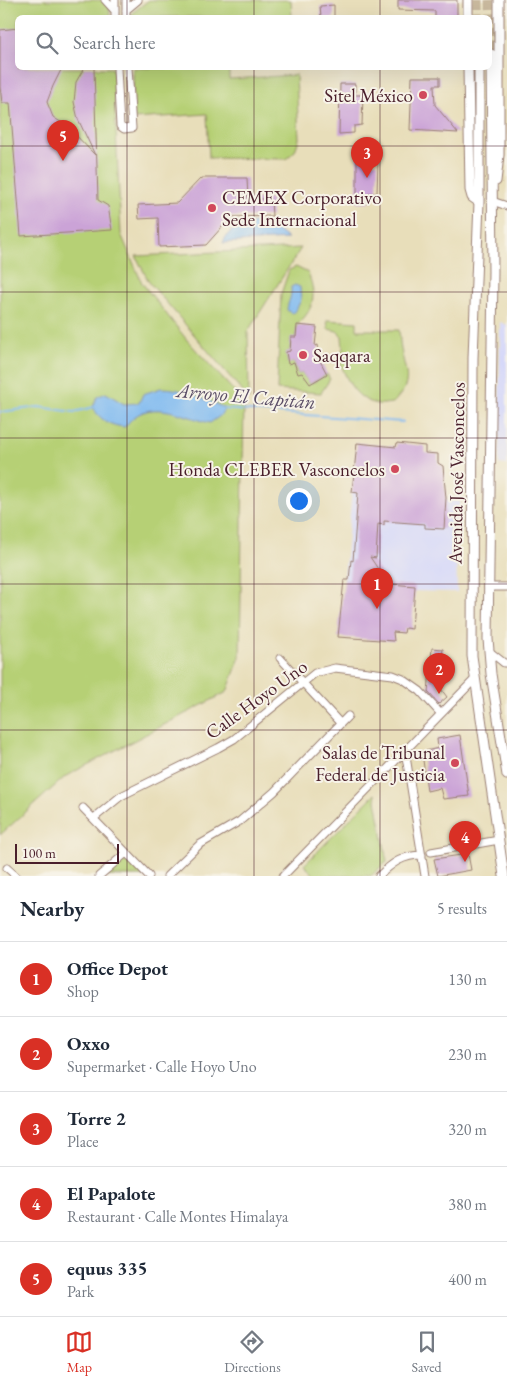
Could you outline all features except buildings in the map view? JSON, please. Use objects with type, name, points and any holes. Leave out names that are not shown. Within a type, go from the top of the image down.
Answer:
[{"type":"main road","points":[[468,0],[468,15]]},
{"type":"main road","points":[[492,201],[497,180],[499,155],[499,0]]},
{"type":"main road","points":[[468,70],[470,190],[472,197],[479,202]]},
{"type":"main road","name":"Avenida José Vasconcelos","points":[[479,70],[479,202],[473,351],[472,656],[504,876]]},
{"type":"main road","name":"Avenida José Vasconcelos","points":[[491,70],[493,271],[488,587],[489,651],[507,775]]},
{"type":"street","points":[[105,0],[115,14]]},
{"type":"street","points":[[115,0],[115,14]]},
{"type":"street","points":[[126,0],[126,14]]},
{"type":"street","points":[[126,14],[138,0]]},
{"type":"street","points":[[117,70],[120,126],[128,129],[132,128],[128,70]]},
{"type":"street","points":[[118,78],[128,77]]},
{"type":"street","points":[[492,201],[507,206]]},
{"type":"street","points":[[488,587],[507,587]]},
{"type":"street","points":[[489,651],[506,663],[491,674]]},
{"type":"street","points":[[280,658],[340,723]]},
{"type":"street","name":"Calle Hoyo Uno","points":[[94,818],[121,796],[228,742],[315,673],[335,668],[393,675],[403,679],[420,691],[440,713]]},
{"type":"street","points":[[284,876],[475,679]]},
{"type":"street","points":[[167,876],[199,845],[240,821],[274,792],[348,716]]},
{"type":"street","points":[[405,750],[425,876]]},
{"type":"street","points":[[83,808],[149,876]]},
{"type":"street","points":[[431,852],[499,840]]},
{"type":"street","points":[[99,876],[126,853]]},
{"type":"street","points":[[379,876],[398,860],[412,855],[422,855]]},
{"type":"street","points":[[7,868],[16,876]]},
{"type":"shaded area","points":[[500,322],[507,325],[507,465],[499,464]]},
{"type":"shaded area","points":[[352,492],[429,500],[460,501],[456,537],[457,592],[414,591],[414,586],[344,580]]},
{"type":"green space","points":[[0,0],[109,0],[110,15],[15,15],[15,70],[113,70],[121,234],[142,283],[187,340],[244,402],[240,657],[227,692],[66,776],[0,835]]},
{"type":"green space","points":[[149,0],[291,0],[292,15],[132,15]]},
{"type":"green space","points":[[133,70],[229,70],[229,79],[296,75],[299,139],[295,151],[286,159],[209,158],[207,114],[134,119]]},
{"type":"green space","points":[[301,248],[248,331],[249,399],[149,282],[136,256]]},
{"type":"green space","points":[[296,267],[308,273],[313,297],[311,307],[298,325],[296,337],[291,338],[290,351],[286,353],[288,363],[294,362],[298,374],[302,373],[310,384],[327,374],[330,379],[321,393],[277,390],[281,294],[289,270]]},
{"type":"green space","points":[[327,320],[357,322],[357,330],[399,330],[407,380],[403,390],[393,403],[377,404],[369,401],[351,386],[338,356],[343,349],[342,336],[337,331],[328,329]]},
{"type":"green space","points":[[375,794],[387,862],[371,876],[315,876],[304,865]]},
{"type":"green space","points":[[122,862],[129,862],[144,876],[106,876]]},
{"type":"water","points":[[255,223],[273,227],[288,239],[223,243],[228,234],[236,228]]},
{"type":"water","points":[[295,285],[300,287],[301,300],[295,312],[291,313],[287,310],[291,287]]},
{"type":"water","points":[[161,388],[186,392],[225,408],[220,416],[210,423],[165,410],[154,410],[143,412],[134,417],[125,427],[106,422],[93,407],[97,397],[106,393],[124,404],[139,403],[143,394]]},
{"type":"waterway","name":"Arroyo El Capitán","points":[[0,412],[39,407],[74,412],[94,407]]},
{"type":"waterway","name":"Arroyo El Capitán","points":[[223,409],[403,422]]},
{"type":"tunnel","points":[[478,0],[478,15]]},
{"type":"tunnel","points":[[489,0],[490,15]]},
{"type":"place","name":"Sitel México","points":[[423,95]]},
{"type":"place","name":"equus 335","points":[[63,161]]},
{"type":"place","name":"Torre 2","points":[[367,178]]},
{"type":"place","name":"CEMEX Corporativo Sede Internacional","points":[[212,208]]},
{"type":"place","name":"Saqqara","points":[[303,355]]},
{"type":"place","name":"Honda CLEBER Vasconcelos","points":[[395,469]]},
{"type":"place","name":"Office Depot","points":[[377,609]]},
{"type":"place","name":"Oxxo","points":[[439,694]]},
{"type":"place","name":"Salas de Tribunal Federal de Justicia","points":[[455,763]]},
{"type":"place","name":"El Papalote","points":[[465,862]]}]
